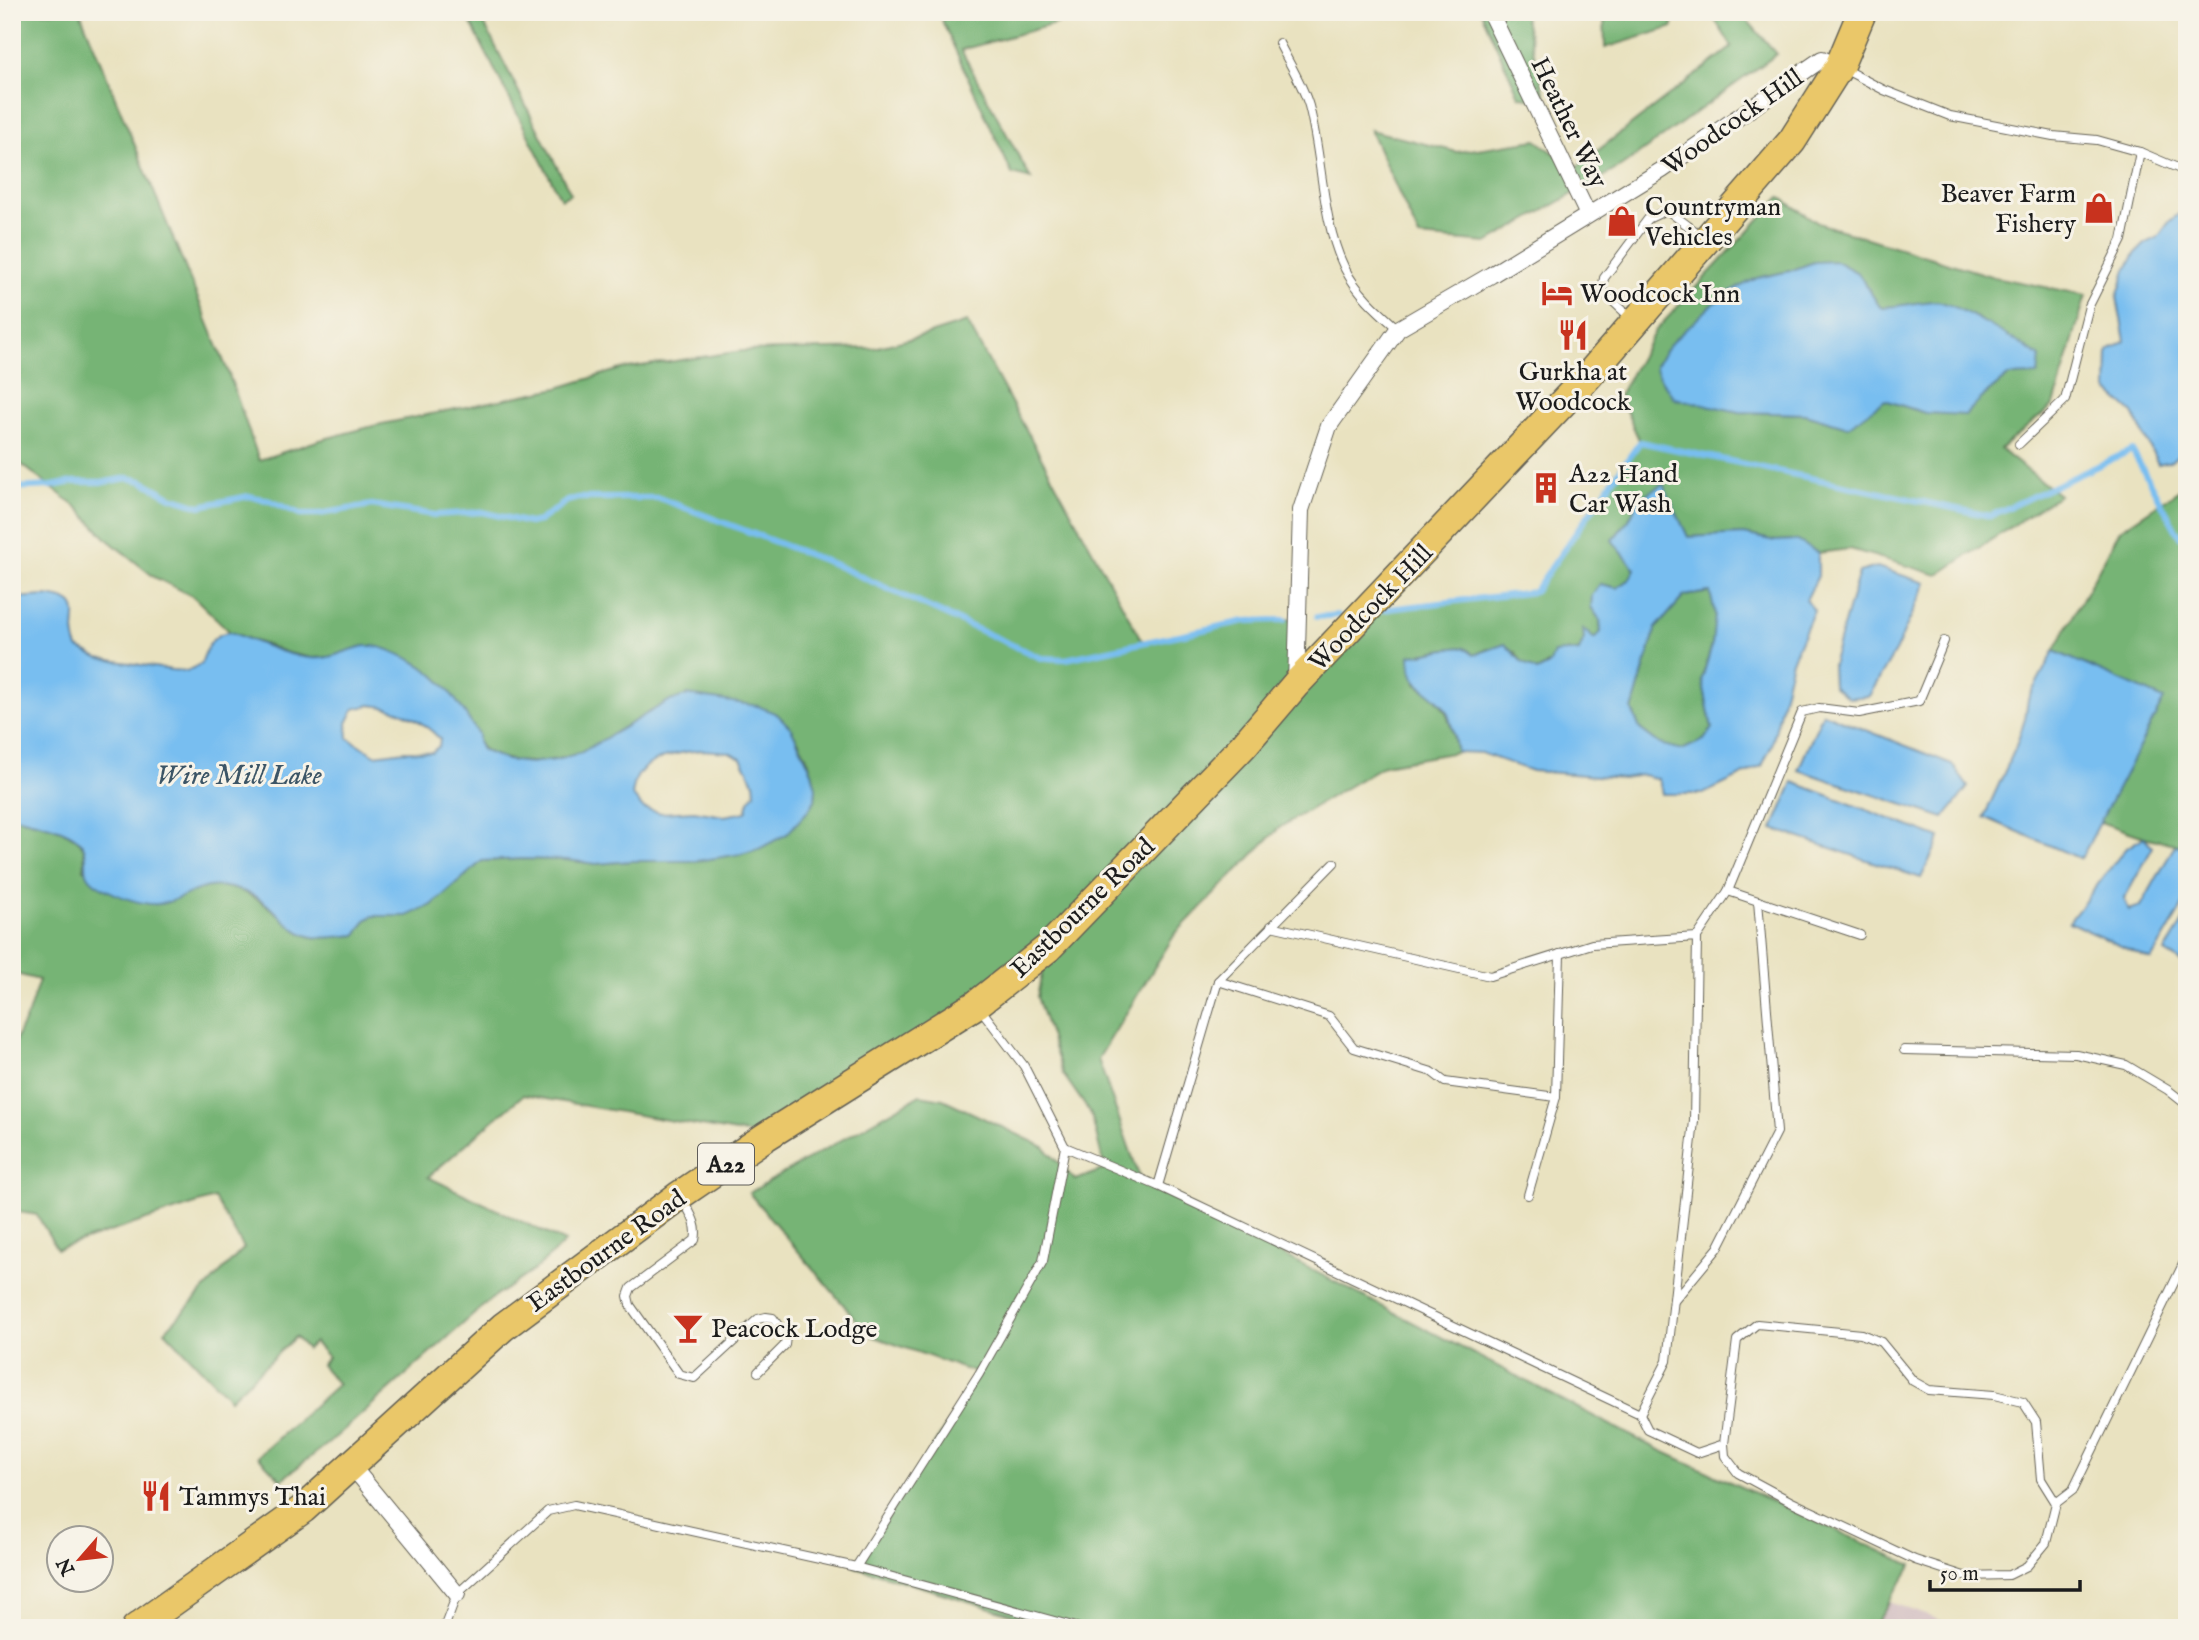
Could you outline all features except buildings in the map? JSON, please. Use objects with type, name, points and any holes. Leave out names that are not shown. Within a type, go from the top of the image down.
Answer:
[{"type":"highway","name":"Woodcock Hill","points":[[1296,684],[1555,412],[1792,141],[1839,67],[1862,12]]},
{"type":"highway","name":"Eastbourne Road","points":[[136,1628],[303,1509],[503,1327],[680,1195],[765,1137],[977,1004],[1048,948],[1244,745],[1296,684]]},
{"type":"street","name":"Heather Way","points":[[1490,12],[1588,215]]},
{"type":"street","name":"Woodcock Hill","points":[[1296,684],[1301,510],[1329,426],[1398,329],[1662,170],[1822,59],[1839,67]]},
{"type":"street","points":[[351,1465],[457,1594]]},
{"type":"lane","points":[[1279,43],[1308,103],[1318,145],[1332,235],[1345,270],[1368,301],[1398,329]]},
{"type":"lane","points":[[1839,67],[1884,90],[1950,116],[2053,136],[2097,140],[2140,152],[2187,172]]},
{"type":"lane","points":[[2019,444],[2064,400],[2089,306],[2122,240],[2140,152]]},
{"type":"lane","points":[[1634,321],[1602,291],[1604,278],[1648,219],[1667,210],[1706,240]]},
{"type":"lane","points":[[1640,1414],[1667,1361],[1694,1121],[1697,937],[1728,891],[1802,712],[1819,708],[1859,713],[1919,701],[1944,641]]},
{"type":"lane","points":[[1158,1186],[1218,981],[1334,863]]},
{"type":"lane","points":[[1728,891],[1860,935]]},
{"type":"lane","points":[[1674,1301],[1718,1248],[1777,1132],[1758,901]]},
{"type":"lane","points":[[1271,926],[1490,975],[1591,944],[1697,937]]},
{"type":"lane","points":[[1528,1195],[1556,1097],[1560,954]]},
{"type":"lane","points":[[1218,981],[1329,1016],[1354,1048],[1432,1072],[1445,1082],[1556,1097]]},
{"type":"lane","points":[[856,1567],[979,1374],[1043,1261],[1065,1147],[1024,1066],[977,1004]]},
{"type":"lane","points":[[1904,1050],[2076,1054],[2126,1065],[2168,1090],[2187,1105]]},
{"type":"lane","points":[[1065,1147],[1158,1186],[1640,1414],[1648,1430],[1697,1453],[1724,1444]]},
{"type":"lane","points":[[680,1195],[695,1221],[695,1240],[631,1288],[628,1296],[630,1305],[679,1374],[694,1378],[758,1320],[774,1318],[786,1337],[785,1345],[758,1372]]},
{"type":"lane","points":[[2056,1503],[2040,1479],[2036,1422],[2023,1402],[1994,1395],[1929,1390],[1913,1381],[1881,1342],[1861,1334],[1776,1328],[1757,1324],[1737,1340],[1724,1444],[1725,1456],[1738,1473],[1790,1501],[1916,1560],[1964,1576],[2009,1575],[2027,1566],[2046,1543],[2056,1503],[2073,1490],[2187,1256]]},
{"type":"lane","points":[[444,1628],[457,1594],[548,1511],[574,1505],[856,1567],[1080,1628]]},
{"type":"shaded area","points":[[1890,1602],[1962,1628],[1873,1628]]},
{"type":"green space","points":[[12,12],[80,12],[227,369],[259,460],[377,425],[558,388],[621,369],[742,351],[874,348],[967,322],[1142,641],[1245,621],[1299,619],[1296,682],[1377,610],[1534,592],[1640,442],[1619,395],[1655,331],[1780,197],[1818,223],[1994,277],[2086,295],[2054,405],[2000,449],[2059,495],[1938,575],[1850,549],[1818,553],[1796,540],[1776,541],[1744,534],[1688,537],[1676,513],[1640,498],[1629,520],[1612,540],[1635,569],[1629,580],[1617,588],[1600,584],[1591,607],[1600,620],[1601,632],[1594,639],[1584,630],[1579,651],[1568,651],[1537,671],[1522,662],[1515,652],[1488,649],[1474,655],[1460,647],[1411,655],[1416,684],[1442,705],[1452,728],[1457,752],[1384,765],[1279,828],[1175,934],[1098,1059],[1141,1181],[1647,1444],[1912,1565],[1873,1628],[1057,1628],[856,1567],[979,1374],[869,1335],[749,1193],[920,1095],[943,1099],[1044,1147],[1075,1180],[1105,1169],[1091,1114],[1063,1074],[1037,997],[1047,949],[765,1137],[523,1095],[428,1177],[565,1242],[537,1268],[490,1300],[330,1442],[281,1480],[258,1456],[338,1384],[321,1365],[328,1357],[314,1342],[307,1349],[295,1337],[230,1399],[165,1331],[244,1248],[214,1198],[57,1249],[37,1215],[12,1211],[12,1047],[28,1014],[39,980],[12,973],[12,816],[71,835],[83,847],[84,869],[164,903],[200,888],[233,888],[263,903],[303,934],[328,938],[356,935],[367,919],[373,916],[407,916],[432,905],[482,861],[567,860],[596,864],[697,861],[815,800],[810,765],[792,732],[777,714],[548,761],[516,761],[494,755],[483,749],[367,646],[331,657],[312,658],[288,653],[230,632],[194,597],[154,577],[108,540],[78,508],[12,457]],"holes":[[[1814,262],[1858,273],[1880,307],[1937,301],[1977,318],[2000,333],[2038,374],[2008,376],[1986,394],[1925,413],[1885,400],[1848,427],[1805,414],[1739,412],[1757,278],[1790,271]]]},
{"type":"green space","points":[[465,12],[478,12],[571,194],[561,199]]},
{"type":"green space","points":[[938,12],[1054,12],[1058,23],[961,50],[1031,179],[1012,174]]},
{"type":"green space","points":[[1481,12],[1523,12],[1547,103],[1519,96]]},
{"type":"green space","points":[[1604,12],[1673,12],[1673,27],[1605,48]]},
{"type":"green space","points":[[1710,12],[1740,12],[1777,54],[1622,166],[1487,243],[1419,237],[1370,130],[1457,152],[1536,140],[1575,168],[1732,47]]},
{"type":"green space","points":[[2187,485],[2187,847],[2144,837],[2100,822],[2163,699],[2054,651],[2120,530]]},
{"type":"green space","points":[[1711,592],[1716,614],[1712,645],[1702,679],[1712,728],[1704,740],[1682,750],[1660,744],[1640,729],[1632,710],[1656,628],[1684,596]]},
{"type":"water","points":[[2187,210],[2187,448],[2171,461],[2158,464],[2133,413],[2107,390],[2108,351],[2125,341],[2117,297],[2126,270],[2135,254],[2158,237],[2170,221]]},
{"type":"water","points":[[1836,261],[1858,273],[1880,307],[1935,301],[1957,308],[1988,324],[2040,357],[2038,375],[2008,376],[1965,415],[1925,413],[1885,400],[1848,427],[1805,414],[1739,412],[1674,398],[1659,377],[1655,365],[1672,342],[1710,307],[1729,292],[1757,278],[1790,271],[1814,262]]},
{"type":"water","points":[[1663,484],[1688,537],[1744,534],[1775,541],[1796,540],[1818,553],[1818,576],[1806,600],[1814,610],[1792,661],[1772,745],[1762,766],[1703,794],[1662,794],[1659,779],[1643,775],[1623,778],[1532,771],[1481,753],[1457,752],[1445,708],[1416,682],[1410,655],[1460,647],[1474,655],[1505,644],[1522,662],[1537,671],[1549,665],[1554,653],[1579,651],[1584,639],[1583,629],[1594,639],[1601,632],[1600,620],[1591,607],[1592,595],[1600,584],[1617,588],[1629,580],[1635,569],[1612,540],[1629,520],[1640,498]],"holes":[[[1710,592],[1715,614],[1712,645],[1702,679],[1712,728],[1704,740],[1682,750],[1660,744],[1640,729],[1632,710],[1656,628],[1684,596]]]},
{"type":"water","points":[[1877,567],[1926,583],[1896,650],[1869,696],[1849,698],[1833,686],[1832,665],[1859,572]]},
{"type":"water","name":"Wire Mill Lake","points":[[46,596],[69,602],[74,607],[74,629],[78,648],[98,658],[172,670],[187,671],[201,664],[214,639],[230,632],[301,657],[326,657],[365,646],[389,650],[424,667],[435,676],[470,721],[478,734],[482,750],[506,760],[529,763],[556,760],[580,753],[667,702],[688,695],[758,706],[777,714],[791,728],[812,772],[816,788],[815,800],[787,834],[759,849],[741,854],[697,861],[596,864],[567,860],[482,861],[432,905],[407,916],[373,916],[367,919],[356,935],[324,938],[305,935],[258,898],[231,888],[203,888],[157,904],[130,900],[92,881],[87,872],[84,848],[72,835],[12,816],[12,598]],"holes":[[[370,705],[399,711],[425,725],[440,739],[439,746],[432,752],[405,751],[375,755],[348,738],[347,723],[354,709]],[[701,750],[729,752],[741,758],[754,782],[755,793],[746,812],[724,816],[694,811],[661,813],[643,808],[632,795],[636,779],[647,766],[674,755]]]},
{"type":"water","points":[[2054,651],[2164,699],[2081,859],[1984,817],[2015,749],[2025,719],[2028,699]]},
{"type":"water","points":[[1823,713],[1952,764],[1968,787],[1944,818],[1798,770]]},
{"type":"water","points":[[1793,782],[1940,838],[1921,878],[1773,829]]},
{"type":"water","points":[[2144,837],[2153,847],[2124,899],[2129,910],[2141,906],[2175,845],[2187,847],[2187,899],[2151,960],[2069,922],[2125,849]]},
{"type":"water","points":[[2187,915],[2187,966],[2165,952]]},
{"type":"waterway","points":[[1380,610],[1534,592],[1640,442],[1990,516],[2132,450],[2180,537],[2187,532]]},
{"type":"waterway","points":[[12,488],[128,478],[142,481],[171,497],[200,506],[249,496],[270,501],[300,514],[319,514],[372,505],[435,515],[483,512],[529,523],[539,521],[567,501],[578,498],[659,498],[831,563],[1041,658],[1066,659],[1245,621],[1285,620]]},
{"type":"waterway","points":[[1317,617],[1338,615]]},
{"type":"place","name":"Beaver Farm Fishery","points":[[2099,208]]},
{"type":"place","name":"Countryman Vehicles","points":[[1622,221]]},
{"type":"place","name":"Woodcock Inn","points":[[1557,293]]},
{"type":"place","name":"Gurkha at Woodcock","points":[[1573,335]]},
{"type":"place","name":"A22 Hand Car Wash","points":[[1546,488]]},
{"type":"place","name":"Peacock Lodge","points":[[688,1328]]},
{"type":"place","name":"Tammys Thai","points":[[156,1496]]}]
